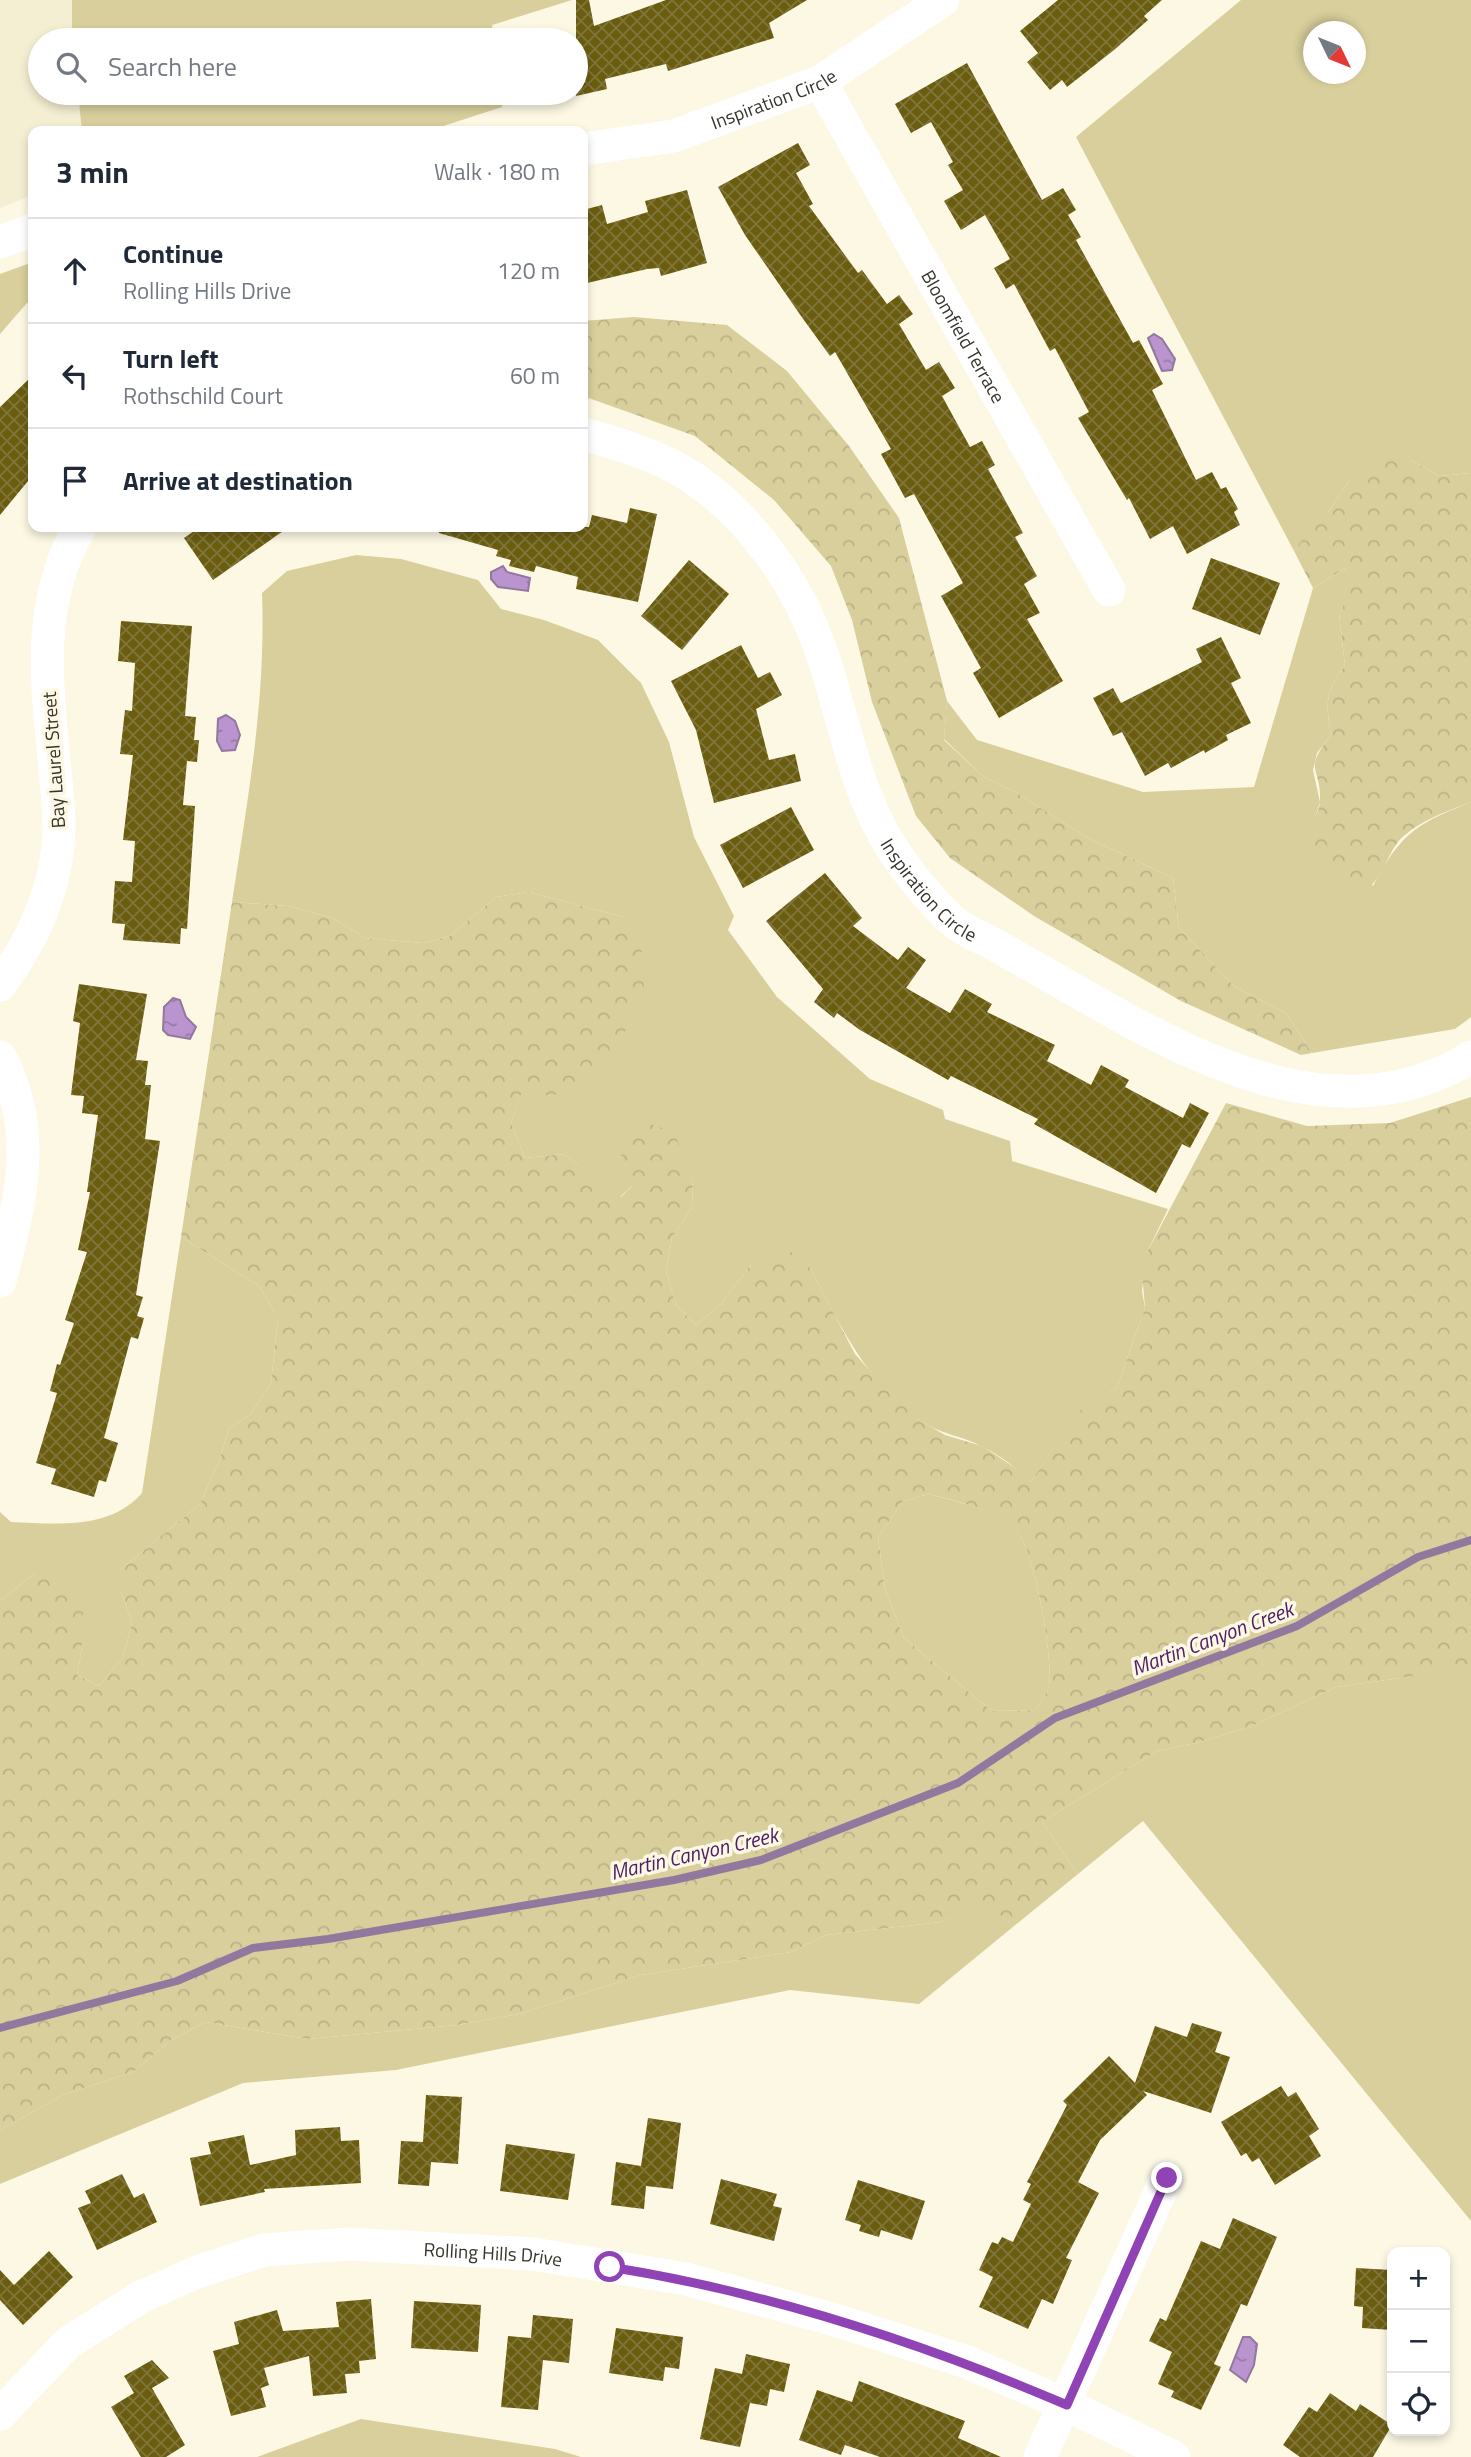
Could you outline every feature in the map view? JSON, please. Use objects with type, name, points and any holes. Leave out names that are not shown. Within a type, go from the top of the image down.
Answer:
[{"type":"street","name":"Inspiration Circle","points":[[588,148],[674,136],[820,82],[943,0]]},
{"type":"street","name":"Bloomfield Terrace","points":[[820,82],[1109,590]]},
{"type":"street","points":[[0,242],[28,232]]},
{"type":"street","name":"Inspiration Circle","points":[[588,436],[652,456],[690,476],[736,516],[766,550],[796,594],[820,647],[853,767],[876,825],[905,867],[953,921],[1158,1039],[1270,1083],[1323,1090],[1377,1092],[1419,1081],[1471,1057]]},
{"type":"street","name":"Bay Laurel Street","points":[[0,985],[22,956],[52,884],[59,844],[59,813],[47,675],[49,612],[55,581],[78,532]]},
{"type":"street","points":[[0,1057],[22,1111],[22,1198],[0,1281]]},
{"type":"street","points":[[1041,2457],[1067,2405],[1167,2178]]},
{"type":"street","name":"Rolling Hills Drive","points":[[1,2409],[68,2343],[141,2297],[197,2272],[264,2250],[348,2244],[533,2254],[686,2279],[832,2319],[967,2362],[1067,2405],[1174,2457]]},
{"type":"shaded area","points":[[0,0],[72,0],[72,28],[28,28],[28,105],[79,105],[81,126],[28,126],[28,197],[0,208]]},
{"type":"green space","points":[[72,0],[572,0],[492,25],[492,28],[72,28]]},
{"type":"green space","points":[[1241,0],[1471,0],[1471,473],[1440,476],[1410,460],[1349,481],[1329,511],[1318,518],[1294,551],[1076,137]]},
{"type":"green space","points":[[79,105],[502,107],[443,126],[81,126]]},
{"type":"green space","points":[[28,264],[28,302],[0,334],[0,274]]},
{"type":"green space","points":[[634,317],[727,325],[787,371],[849,446],[899,518],[947,701],[944,740],[984,777],[1017,793],[1088,838],[1173,878],[1179,928],[1235,987],[1286,1013],[1312,1053],[1301,1055],[1181,1001],[1034,916],[950,858],[916,816],[872,702],[852,620],[831,566],[774,500],[695,436],[588,398],[588,321]]},
{"type":"green space","points":[[1380,454],[1410,460],[1440,476],[1471,473],[1471,802],[1432,818],[1405,835],[1374,882],[1363,892],[1337,875],[1323,861],[1313,843],[1311,833],[1320,801],[1315,763],[1331,735],[1328,698],[1333,683],[1345,666],[1339,614],[1351,592],[1345,568],[1313,588],[1294,551],[1318,517],[1329,511],[1349,481]]},
{"type":"green space","points":[[356,555],[401,559],[478,580],[501,609],[544,620],[598,640],[641,683],[669,742],[694,837],[734,916],[728,930],[777,997],[870,1079],[943,1110],[945,1119],[1010,1141],[1012,1161],[1168,1209],[1147,1252],[1142,1291],[1145,1308],[1117,1387],[1075,1415],[1031,1482],[996,1454],[927,1425],[900,1404],[883,1387],[854,1349],[808,1264],[753,1262],[720,1305],[696,1325],[676,1305],[666,1271],[672,1238],[692,1207],[693,1176],[633,1185],[620,1197],[564,1154],[525,1158],[511,1123],[521,1093],[552,1096],[624,917],[528,892],[496,897],[450,936],[423,943],[365,938],[333,918],[288,906],[232,902],[250,786],[258,710],[263,633],[262,593],[287,571]]},
{"type":"green space","points":[[1345,568],[1352,592],[1339,614],[1345,666],[1330,691],[1328,706],[1331,735],[1317,753],[1313,770],[1320,802],[1311,831],[1373,886],[1392,854],[1412,832],[1436,817],[1471,802],[1471,1017],[1455,1029],[1312,1053],[1286,1013],[1235,987],[1179,928],[1173,878],[1088,838],[1017,793],[984,777],[944,739],[947,701],[977,740],[1143,792],[1254,787],[1313,588]]},
{"type":"green space","points":[[528,892],[624,917],[642,952],[644,989],[622,1038],[591,1079],[552,1096],[521,1094],[511,1123],[525,1158],[564,1154],[621,1197],[633,1185],[620,1152],[642,1122],[673,1131],[693,1176],[692,1207],[672,1238],[666,1271],[676,1305],[696,1325],[720,1305],[753,1262],[788,1250],[808,1264],[855,1354],[886,1389],[919,1420],[945,1435],[982,1446],[1020,1471],[1031,1482],[1075,1414],[1117,1387],[1145,1308],[1142,1271],[1147,1252],[1226,1103],[1307,1126],[1390,1123],[1471,1097],[1471,1663],[1408,1677],[1336,1687],[1252,1726],[1200,1742],[1157,1751],[1042,1822],[1078,1874],[1014,1926],[985,1903],[941,1922],[826,1935],[791,1952],[641,1975],[519,2014],[458,2025],[307,2039],[206,2022],[171,2040],[133,2072],[63,2095],[0,2130],[0,1601],[35,1573],[62,1581],[83,1611],[83,1642],[77,1675],[99,1686],[123,1657],[132,1623],[121,1591],[121,1569],[200,1504],[219,1461],[229,1428],[250,1415],[271,1383],[278,1318],[259,1286],[181,1237],[232,902],[288,906],[333,918],[365,938],[423,943],[450,936],[496,897]],"holes":[[[929,1494],[992,1514],[1014,1528],[1021,1537],[1032,1566],[1049,1655],[1049,1686],[1036,1710],[992,1711],[904,1638],[885,1589],[878,1537],[903,1501]]]},
{"type":"green space","points":[[181,1237],[259,1286],[278,1318],[271,1383],[250,1415],[229,1428],[219,1461],[200,1504],[121,1569],[121,1591],[132,1623],[123,1657],[99,1686],[77,1675],[83,1642],[35,1573],[0,1601],[0,1512],[11,1522],[81,1522],[114,1513],[129,1505],[142,1493]]},
{"type":"green space","points":[[929,1494],[993,1514],[1014,1528],[1021,1537],[1037,1587],[1049,1655],[1049,1686],[1036,1710],[992,1711],[904,1638],[885,1589],[878,1537],[903,1501]]},
{"type":"green space","points":[[1458,1663],[1471,1663],[1471,2221],[1143,1821],[1078,1874],[1042,1822],[1157,1751],[1200,1742],[1252,1726],[1336,1687],[1408,1677]]},
{"type":"green space","points":[[985,1902],[1014,1926],[919,2004],[790,1990],[396,2070],[243,2083],[0,2184],[0,2130],[63,2095],[133,2072],[171,2040],[206,2022],[307,2039],[458,2025],[519,2014],[641,1975],[791,1952],[826,1935],[941,1922]]},
{"type":"green space","points":[[361,2419],[555,2449],[581,2457],[257,2457]]},
{"type":"water","points":[[1154,334],[1162,339],[1175,359],[1172,370],[1162,371],[1148,338]]},
{"type":"water","points":[[503,566],[507,572],[530,578],[528,591],[498,587],[491,579],[491,572]]},
{"type":"water","points":[[226,715],[235,721],[240,735],[235,750],[222,751],[217,741],[218,719]]},
{"type":"water","points":[[173,998],[180,1000],[186,1017],[196,1027],[190,1039],[168,1035],[163,1030],[164,1007]]},
{"type":"water","points":[[1243,2337],[1250,2337],[1257,2344],[1254,2365],[1246,2382],[1230,2370]]},
{"type":"building","points":[[576,0],[589,0],[594,26],[666,0],[807,0],[769,23],[774,38],[668,71],[666,64],[605,79],[607,89],[588,93],[588,28],[576,28]]},
{"type":"building","points":[[1058,0],[1162,0],[1144,16],[1148,20],[1114,50],[1067,87],[1062,80],[1050,90],[1027,62],[1038,53],[1020,31]]},
{"type":"building","points":[[967,63],[1042,200],[1063,188],[1076,210],[1068,215],[1081,237],[1076,240],[1133,343],[1139,340],[1163,384],[1152,390],[1196,480],[1212,472],[1221,489],[1226,487],[1238,509],[1234,512],[1240,525],[1187,554],[1173,526],[1150,539],[1129,498],[1127,500],[1078,418],[1089,412],[1055,348],[1050,351],[1014,284],[1006,289],[994,268],[1010,259],[985,215],[961,230],[944,201],[963,190],[948,165],[953,162],[931,122],[911,133],[895,104]]},
{"type":"building","points":[[798,143],[810,165],[796,173],[813,204],[809,206],[858,273],[862,270],[887,304],[899,295],[913,314],[899,324],[926,370],[939,362],[955,388],[942,396],[970,447],[982,441],[995,465],[988,469],[1023,533],[1015,537],[1037,576],[1024,584],[1040,613],[1027,619],[1063,681],[999,718],[973,673],[981,668],[941,596],[963,583],[914,494],[905,498],[881,454],[891,449],[835,352],[830,356],[801,316],[745,235],[718,187]]},
{"type":"building","points":[[687,190],[707,263],[661,276],[659,268],[647,269],[588,283],[588,209],[602,205],[607,224],[648,212],[645,201]]},
{"type":"building","points":[[28,380],[28,481],[0,515],[0,407]]},
{"type":"building","points":[[630,508],[657,514],[638,602],[576,589],[578,577],[536,566],[534,572],[509,566],[511,560],[496,556],[498,550],[439,533],[588,532],[592,515],[627,523]]},
{"type":"building","points":[[193,532],[282,532],[213,580],[184,538]]},
{"type":"building","points":[[1211,558],[1280,583],[1260,635],[1192,609]]},
{"type":"building","points":[[689,560],[729,594],[682,650],[641,616]]},
{"type":"building","points":[[121,621],[192,626],[185,716],[196,717],[194,740],[199,740],[197,762],[187,761],[183,805],[195,806],[187,929],[181,928],[180,944],[123,940],[125,924],[112,923],[115,881],[132,882],[135,841],[123,840],[133,755],[120,754],[125,710],[132,711],[135,663],[118,661]]},
{"type":"building","points":[[1221,637],[1241,678],[1231,683],[1251,723],[1226,735],[1228,740],[1205,753],[1204,750],[1171,768],[1168,763],[1145,776],[1122,732],[1113,736],[1093,698],[1113,688],[1121,703],[1202,662],[1196,649]]},
{"type":"building","points":[[741,645],[758,678],[770,672],[782,695],[756,709],[769,760],[795,754],[801,781],[714,803],[696,730],[671,681]]},
{"type":"building","points":[[791,807],[814,850],[743,888],[720,845]]},
{"type":"building","points":[[825,873],[862,918],[853,926],[898,960],[908,947],[926,960],[906,988],[950,1013],[965,989],[992,1004],[987,1012],[1055,1045],[1047,1061],[1091,1085],[1101,1065],[1129,1080],[1125,1087],[1183,1118],[1190,1103],[1209,1113],[1190,1148],[1182,1144],[1156,1193],[1034,1124],[1038,1119],[951,1076],[948,1080],[860,1030],[837,1013],[834,1018],[814,1002],[823,989],[766,921]]},
{"type":"building","points":[[79,984],[147,994],[136,1060],[148,1061],[145,1085],[151,1085],[145,1139],[160,1141],[136,1295],[143,1297],[137,1316],[144,1318],[138,1339],[131,1337],[104,1438],[118,1443],[106,1482],[99,1480],[94,1497],[51,1484],[56,1469],[36,1463],[57,1393],[50,1391],[57,1364],[60,1365],[74,1323],[65,1320],[87,1252],[78,1250],[90,1192],[87,1192],[98,1115],[82,1113],[84,1096],[71,1095],[80,1023],[73,1021]]},
{"type":"building","points":[[1192,2023],[1222,2032],[1215,2052],[1230,2057],[1211,2113],[1143,2091],[1147,2095],[1100,2140],[1078,2182],[1099,2193],[1066,2258],[1072,2260],[1053,2304],[1042,2299],[1028,2329],[979,2307],[993,2277],[979,2270],[992,2242],[998,2244],[1002,2237],[1013,2242],[1031,2204],[1023,2200],[1031,2184],[1027,2182],[1067,2105],[1063,2101],[1109,2056],[1135,2083],[1155,2026],[1187,2037]]},
{"type":"building","points":[[1281,2086],[1288,2097],[1296,2092],[1319,2129],[1309,2136],[1321,2156],[1275,2185],[1259,2158],[1252,2162],[1246,2153],[1241,2156],[1221,2122]]},
{"type":"building","points":[[426,2095],[462,2097],[458,2164],[431,2162],[429,2186],[398,2184],[401,2141],[423,2142]]},
{"type":"building","points":[[648,2118],[681,2123],[673,2189],[646,2186],[644,2209],[611,2205],[616,2162],[641,2166]]},
{"type":"building","points":[[340,2127],[341,2141],[359,2140],[361,2183],[264,2189],[265,2192],[200,2206],[190,2158],[211,2154],[208,2142],[244,2135],[250,2165],[296,2155],[295,2130]]},
{"type":"building","points":[[506,2144],[575,2154],[568,2200],[500,2191]]},
{"type":"building","points":[[122,2174],[134,2198],[144,2193],[157,2222],[97,2250],[78,2208],[91,2203],[85,2191]]},
{"type":"building","points":[[721,2179],[777,2194],[773,2206],[782,2208],[774,2241],[710,2224]]},
{"type":"building","points":[[858,2180],[925,2201],[912,2240],[881,2230],[879,2237],[859,2231],[861,2225],[845,2220]]},
{"type":"building","points":[[1233,2218],[1277,2237],[1247,2306],[1241,2304],[1214,2364],[1221,2367],[1201,2410],[1171,2397],[1174,2391],[1158,2384],[1172,2352],[1149,2341],[1160,2318],[1166,2321],[1201,2241],[1220,2249]]},
{"type":"building","points":[[49,2251],[73,2277],[23,2325],[0,2300],[0,2270],[14,2285]]},
{"type":"building","points":[[1356,2268],[1387,2270],[1387,2330],[1362,2328],[1363,2307],[1354,2306]]},
{"type":"building","points":[[371,2299],[376,2359],[359,2361],[360,2373],[345,2374],[347,2393],[313,2396],[309,2356],[264,2368],[269,2385],[261,2388],[266,2407],[231,2416],[213,2351],[239,2344],[234,2322],[277,2310],[283,2331],[339,2327],[336,2302]]},
{"type":"building","points":[[414,2301],[481,2305],[478,2352],[411,2348]]},
{"type":"building","points":[[533,2315],[573,2319],[569,2363],[543,2360],[538,2410],[501,2407],[508,2336],[531,2338]]},
{"type":"building","points":[[616,2328],[683,2337],[679,2369],[665,2367],[663,2381],[609,2373]]},
{"type":"building","points":[[746,2354],[790,2364],[784,2392],[770,2389],[767,2406],[750,2403],[740,2447],[700,2439],[715,2368],[742,2374]]},
{"type":"building","points":[[152,2360],[169,2378],[152,2388],[185,2445],[166,2457],[141,2457],[111,2407],[134,2393],[124,2376]]},
{"type":"building","points":[[859,2381],[965,2421],[958,2438],[1001,2457],[880,2457],[845,2445],[841,2455],[799,2440],[817,2390],[852,2402]]},
{"type":"building","points":[[1330,2393],[1356,2411],[1360,2404],[1387,2422],[1387,2433],[1373,2457],[1300,2457],[1283,2445],[1309,2407],[1317,2412]]},
{"type":"waterway","name":"Martin Canyon Creek","points":[[0,2028],[177,1981],[253,1948],[328,1939],[674,1880],[761,1860],[958,1783],[1055,1718],[1297,1626],[1418,1557],[1471,1540]]},
{"type":"route","points":[[610,2267],[686,2279],[832,2319],[967,2362],[1067,2405],[1167,2178]]}]
